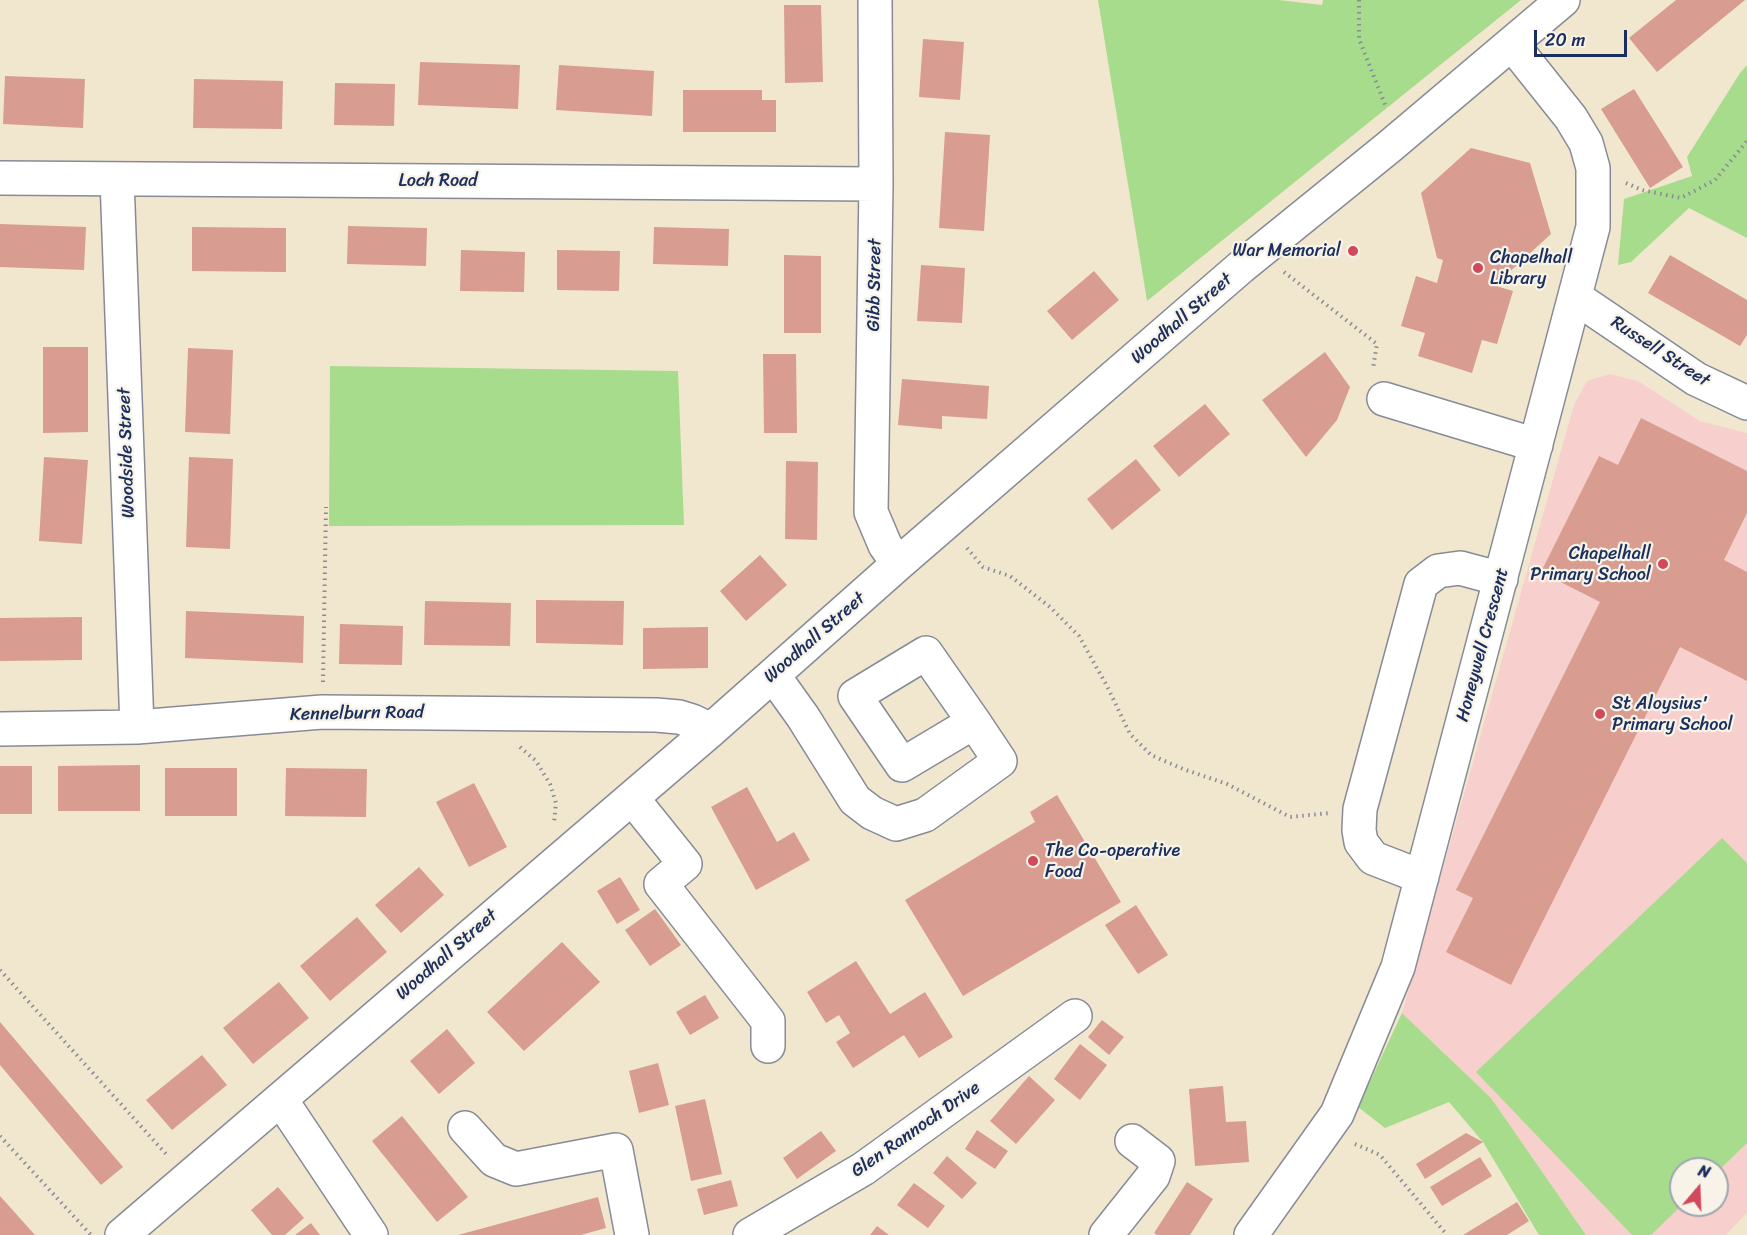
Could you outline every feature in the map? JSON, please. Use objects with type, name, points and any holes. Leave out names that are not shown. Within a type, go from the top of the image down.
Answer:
[{"type":"street","name":"Gibb Street","points":[[875,0],[876,184],[871,512],[885,545],[898,564]]},
{"type":"street","name":"Woodhall Street","points":[[122,1235],[711,730],[898,564],[1258,253],[1389,147],[1563,0]]},
{"type":"street","name":"Honeywell Crescent","points":[[1251,1235],[1337,1114],[1398,967],[1593,227],[1593,168],[1586,143],[1571,118],[1512,44]]},
{"type":"street","name":"Loch Road","points":[[0,178],[876,184]]},
{"type":"street","name":"Woodside Street","points":[[117,178],[137,727]]},
{"type":"street","name":"Russell Street","points":[[1575,297],[1696,379],[1747,403]]},
{"type":"street","points":[[1384,399],[1536,445]]},
{"type":"street","points":[[1422,878],[1373,858],[1361,842],[1360,809],[1421,584],[1437,571],[1460,568],[1501,579]]},
{"type":"street","points":[[773,675],[809,726],[855,800],[872,813],[896,824],[925,815],[1000,761],[974,722]]},
{"type":"street","name":"Kennelburn Road","points":[[0,729],[137,727],[322,712],[656,715],[692,720],[711,730]]},
{"type":"street","points":[[632,798],[685,864],[661,884],[768,1021],[768,1046]]},
{"type":"street","name":"Glen Rannoch Drive","points":[[750,1235],[863,1169],[1075,1016]]},
{"type":"street","points":[[281,1100],[371,1235]]},
{"type":"street","points":[[465,1128],[494,1160],[516,1169],[616,1150],[632,1235]]},
{"type":"street","points":[[1106,1235],[1153,1176],[1158,1161],[1132,1141]]},
{"type":"path","points":[[1359,0],[1359,39],[1388,113]]},
{"type":"path","points":[[1593,168],[1642,190],[1681,198],[1714,180],[1747,141]]},
{"type":"path","points":[[1258,253],[1377,344],[1369,391],[1384,399]]},
{"type":"path","points":[[322,712],[326,507]]},
{"type":"path","points":[[947,523],[983,567],[1010,576],[1050,607],[1080,636],[1130,734],[1151,755],[1227,784],[1290,817],[1360,809]]},
{"type":"path","points":[[516,744],[536,761],[550,784],[556,803],[551,866]]},
{"type":"path","points":[[0,970],[189,1179]]},
{"type":"path","points":[[1326,1130],[1380,1155],[1447,1235]]},
{"type":"path","points":[[0,1136],[91,1235]]},
{"type":"shaded area","points":[[1610,374],[1638,381],[1700,421],[1747,433],[1747,1213],[1726,1235],[1586,1235],[1491,1098],[1402,1013],[1574,405],[1587,381]]},
{"type":"green space","points":[[1098,0],[1279,0],[1322,5],[1323,0],[1521,0],[1147,301]]},
{"type":"green space","points":[[1747,65],[1747,238],[1689,208],[1631,262],[1618,265],[1624,199],[1692,176],[1687,157]]},
{"type":"green space","points":[[330,366],[678,371],[684,525],[329,526]]},
{"type":"green space","points":[[1722,838],[1747,863],[1747,1143],[1729,1160],[1729,1157],[1669,1157],[1670,1217],[1651,1235],[1632,1235],[1476,1072]]},
{"type":"green space","points":[[1402,1013],[1491,1098],[1586,1235],[1539,1235],[1483,1142],[1449,1102],[1385,1128],[1358,1107]]},
{"type":"building","points":[[1676,0],[1745,0],[1657,72],[1629,38]]},
{"type":"building","points":[[784,5],[821,5],[823,82],[785,83]]},
{"type":"building","points":[[923,39],[964,42],[960,100],[919,97]]},
{"type":"building","points":[[420,62],[520,65],[518,109],[418,105]]},
{"type":"building","points":[[559,65],[654,71],[652,116],[556,110]]},
{"type":"building","points":[[5,76],[85,79],[83,128],[3,124]]},
{"type":"building","points":[[194,79],[283,81],[282,129],[193,128]]},
{"type":"building","points":[[335,83],[395,84],[394,126],[334,125]]},
{"type":"building","points":[[1634,89],[1683,167],[1650,188],[1601,109]]},
{"type":"building","points":[[683,90],[762,90],[762,100],[776,100],[776,132],[683,132]]},
{"type":"building","points":[[945,132],[990,135],[984,231],[939,228]]},
{"type":"building","name":"Chapelhall Library","points":[[1471,148],[1530,163],[1551,234],[1504,277],[1499,276],[1496,286],[1513,291],[1497,344],[1482,340],[1472,373],[1418,356],[1425,333],[1401,326],[1416,276],[1437,283],[1443,260],[1437,258],[1421,193]]},
{"type":"building","points":[[0,224],[86,227],[84,270],[0,267]]},
{"type":"building","points":[[348,226],[427,228],[426,266],[347,264]]},
{"type":"building","points":[[192,227],[286,228],[286,272],[192,271]]},
{"type":"building","points":[[654,227],[729,229],[728,266],[653,264]]},
{"type":"building","points":[[461,250],[525,252],[524,292],[460,291]]},
{"type":"building","points":[[557,250],[620,251],[619,291],[557,290]]},
{"type":"building","points":[[784,255],[821,256],[821,333],[784,333]]},
{"type":"building","points":[[1670,255],[1747,300],[1747,335],[1740,346],[1648,293]]},
{"type":"building","points":[[921,265],[965,268],[962,323],[917,321]]},
{"type":"building","points":[[1094,271],[1119,300],[1072,340],[1047,311]]},
{"type":"building","points":[[43,347],[88,347],[88,432],[43,433]]},
{"type":"building","points":[[188,348],[233,350],[230,434],[185,432]]},
{"type":"building","points":[[1325,352],[1350,387],[1337,420],[1306,457],[1262,400]]},
{"type":"building","points":[[763,354],[796,354],[797,433],[764,433]]},
{"type":"building","points":[[902,379],[989,386],[987,419],[942,416],[942,429],[898,425]]},
{"type":"building","points":[[1205,404],[1230,434],[1179,477],[1153,446]]},
{"type":"building","points":[[1641,418],[1747,471],[1747,513],[1724,560],[1747,572],[1747,681],[1680,647],[1511,985],[1446,952],[1473,898],[1456,890],[1600,602],[1541,572],[1599,456],[1618,465]]},
{"type":"building","points":[[44,457],[88,460],[82,544],[39,541]]},
{"type":"building","points":[[189,457],[233,459],[230,549],[186,547]]},
{"type":"building","points":[[1136,459],[1161,490],[1112,530],[1087,499]]},
{"type":"building","points":[[786,461],[818,462],[817,540],[785,539]]},
{"type":"building","points":[[760,555],[787,585],[746,621],[720,591]]},
{"type":"building","points":[[536,600],[624,601],[623,645],[536,643]]},
{"type":"building","points":[[425,601],[511,603],[510,646],[424,645]]},
{"type":"building","points":[[186,611],[304,616],[303,663],[185,658]]},
{"type":"building","points":[[82,617],[82,660],[0,661],[0,618]]},
{"type":"building","points":[[340,624],[403,626],[402,665],[339,664]]},
{"type":"building","points":[[708,627],[708,668],[643,669],[643,628]]},
{"type":"building","points":[[140,765],[140,811],[58,811],[58,766]]},
{"type":"building","points":[[0,766],[32,766],[32,814],[0,814]]},
{"type":"building","points":[[165,768],[237,768],[237,816],[165,816]]},
{"type":"building","points":[[286,768],[367,769],[366,817],[285,816]]},
{"type":"building","points":[[474,783],[507,847],[469,867],[436,802]]},
{"type":"building","points":[[747,787],[777,842],[794,832],[810,860],[756,890],[711,807]]},
{"type":"building","name":"The Co-operative Food","points":[[1057,795],[1121,902],[963,996],[905,900],[1035,822],[1030,812]]},
{"type":"building","points":[[419,867],[444,895],[401,933],[375,905]]},
{"type":"building","points":[[620,877],[640,910],[617,924],[597,891]]},
{"type":"building","points":[[1136,905],[1168,955],[1138,974],[1105,925]]},
{"type":"building","points":[[655,909],[681,945],[650,966],[625,930]]},
{"type":"building","points":[[357,917],[387,952],[330,1001],[300,966]]},
{"type":"building","points":[[562,942],[600,982],[524,1051],[487,1012]]},
{"type":"building","points":[[856,961],[890,1014],[925,992],[953,1037],[919,1058],[904,1035],[853,1068],[836,1042],[850,1033],[839,1015],[826,1023],[807,992]]},
{"type":"building","points":[[279,982],[309,1018],[253,1064],[223,1028]]},
{"type":"building","points":[[705,995],[719,1018],[690,1035],[676,1012]]},
{"type":"building","points":[[1102,1020],[1124,1037],[1109,1055],[1088,1037]]},
{"type":"building","points":[[0,1022],[123,1167],[101,1185],[0,1065]]},
{"type":"building","points":[[447,1029],[475,1063],[439,1094],[410,1061]]},
{"type":"building","points":[[1080,1044],[1107,1065],[1080,1100],[1054,1079]]},
{"type":"building","points":[[202,1055],[227,1085],[172,1130],[146,1100]]},
{"type":"building","points":[[658,1063],[669,1105],[639,1113],[629,1071]]},
{"type":"building","points":[[1029,1076],[1055,1100],[1016,1144],[990,1121]]},
{"type":"building","points":[[1223,1086],[1226,1122],[1246,1121],[1249,1162],[1195,1166],[1189,1089]]},
{"type":"building","points":[[705,1099],[722,1174],[691,1181],[675,1106]]},
{"type":"building","points":[[402,1116],[468,1197],[437,1222],[372,1141]]},
{"type":"building","points":[[977,1130],[1008,1151],[995,1169],[965,1149]]},
{"type":"building","points":[[821,1131],[836,1151],[797,1179],[783,1158]]},
{"type":"building","points":[[1466,1133],[1483,1142],[1425,1179],[1416,1164]]},
{"type":"building","points":[[947,1156],[977,1183],[962,1199],[933,1173]]},
{"type":"building","points":[[1480,1157],[1492,1176],[1442,1206],[1430,1187]]},
{"type":"building","points":[[731,1180],[738,1206],[704,1215],[697,1189]]},
{"type":"building","points":[[1187,1182],[1213,1199],[1190,1235],[1157,1235],[1154,1233]]},
{"type":"building","points":[[914,1183],[945,1206],[928,1228],[897,1205]]},
{"type":"building","points":[[278,1187],[304,1218],[285,1235],[272,1235],[251,1210]]},
{"type":"building","points":[[0,1196],[35,1235],[0,1235]]},
{"type":"building","points":[[598,1197],[606,1228],[581,1235],[458,1235]]},
{"type":"building","points":[[1517,1202],[1529,1221],[1507,1235],[1463,1235]]},
{"type":"building","points":[[311,1223],[320,1235],[295,1235]]},
{"type":"building","points":[[877,1226],[889,1235],[870,1235]]},
{"type":"place","name":"War Memorial","points":[[1353,251]]},
{"type":"place","name":"Chapelhall Library","points":[[1478,268]]},
{"type":"place","name":"Chapelhall Primary School","points":[[1663,564]]},
{"type":"place","name":"St Aloysius' Primary School","points":[[1600,714]]},
{"type":"place","name":"The Co-operative Food","points":[[1033,861]]}]
